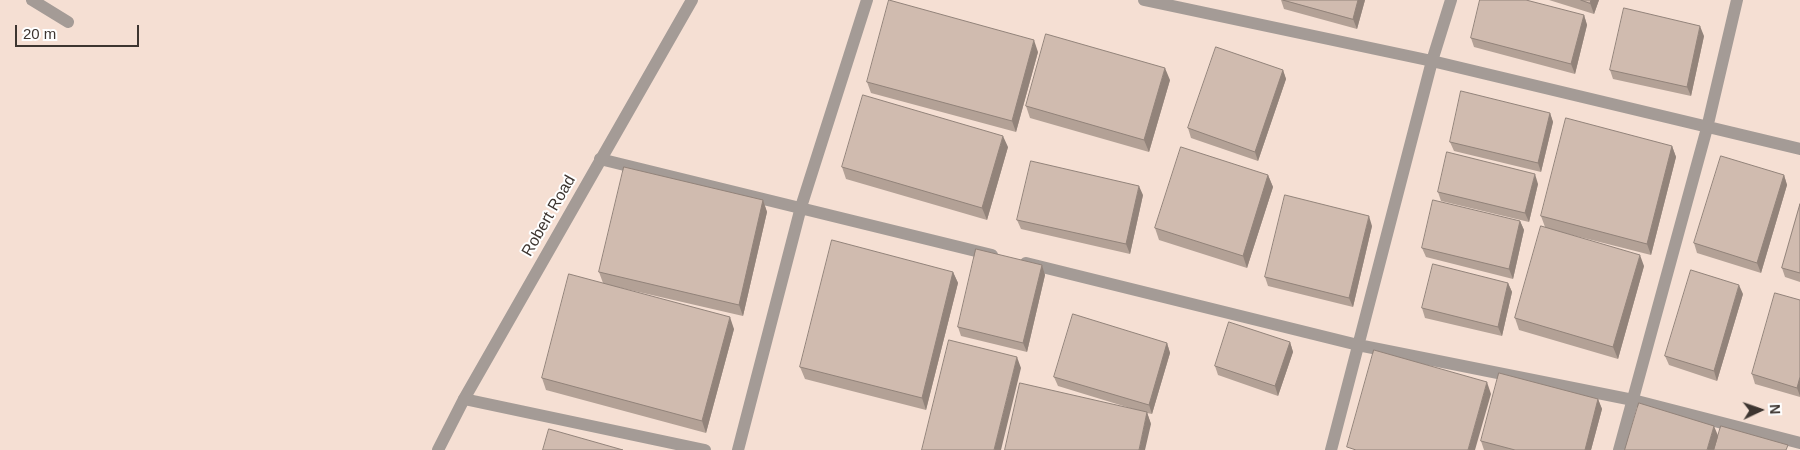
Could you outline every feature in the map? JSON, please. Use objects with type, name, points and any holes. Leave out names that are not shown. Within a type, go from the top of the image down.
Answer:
[{"type":"street","points":[[32,0],[68,22]]},
{"type":"street","name":"Robert Road","points":[[438,450],[464,400],[600,159],[692,0]]},
{"type":"street","points":[[738,450],[801,207],[867,0]]},
{"type":"street","points":[[1144,0],[1183,4],[1432,60],[1707,128],[1800,148]]},
{"type":"street","points":[[1331,450],[1432,60],[1451,0]]},
{"type":"street","points":[[1619,450],[1707,128],[1737,0]]},
{"type":"street","points":[[600,159],[1358,345],[1633,400],[1800,443]]},
{"type":"street","points":[[464,400],[705,450]]},
{"type":"building","points":[[889,0],[1034,40],[1012,121],[867,82]]},
{"type":"building","points":[[1283,0],[1358,0],[1353,19]]},
{"type":"building","points":[[1480,0],[1526,0],[1584,15],[1571,64],[1471,38]]},
{"type":"building","points":[[1624,8],[1700,26],[1687,87],[1610,70]]},
{"type":"building","points":[[1046,34],[1165,68],[1144,140],[1026,106]]},
{"type":"building","points":[[1216,47],[1283,70],[1255,152],[1188,128]]},
{"type":"building","points":[[1461,91],[1550,113],[1538,163],[1450,142]]},
{"type":"building","points":[[863,95],[1003,136],[982,208],[842,167]]},
{"type":"building","points":[[1566,118],[1672,146],[1647,244],[1541,216]]},
{"type":"building","points":[[1181,147],[1268,175],[1243,256],[1155,228]]},
{"type":"building","points":[[1447,152],[1535,174],[1525,213],[1438,192]]},
{"type":"building","points":[[1721,156],[1784,175],[1757,263],[1694,243]]},
{"type":"building","points":[[1031,161],[1139,186],[1126,244],[1017,220]]},
{"type":"building","points":[[624,167],[763,200],[739,305],[599,272]]},
{"type":"building","points":[[1285,195],[1369,216],[1349,298],[1265,277]]},
{"type":"building","points":[[1433,200],[1520,221],[1509,269],[1422,248]]},
{"type":"building","points":[[1800,204],[1800,273],[1782,268]]},
{"type":"building","points":[[1541,226],[1640,255],[1613,347],[1515,318]]},
{"type":"building","points":[[832,240],[953,272],[922,398],[800,367]]},
{"type":"building","points":[[976,249],[1042,265],[1023,343],[958,327]]},
{"type":"building","points":[[1433,264],[1508,283],[1498,327],[1422,308]]},
{"type":"building","points":[[1691,270],[1739,285],[1714,371],[1665,356]]},
{"type":"building","points":[[569,274],[730,317],[702,421],[542,378]]},
{"type":"building","points":[[1775,293],[1800,300],[1800,377],[1797,388],[1752,374]]},
{"type":"building","points":[[1073,314],[1167,343],[1149,405],[1054,377]]},
{"type":"building","points":[[1229,322],[1290,342],[1275,386],[1215,366]]},
{"type":"building","points":[[949,340],[1017,357],[994,450],[922,450]]},
{"type":"building","points":[[1374,350],[1487,382],[1468,450],[1356,450],[1347,447]]},
{"type":"building","points":[[1499,373],[1598,399],[1585,450],[1515,450],[1481,441]]},
{"type":"building","points":[[1020,383],[1147,412],[1139,450],[1005,450]]},
{"type":"building","points":[[1639,403],[1714,426],[1707,450],[1625,450]]},
{"type":"building","points":[[1721,426],[1788,445],[1786,450],[1714,450]]},
{"type":"building","points":[[549,429],[623,450],[543,450]]}]
